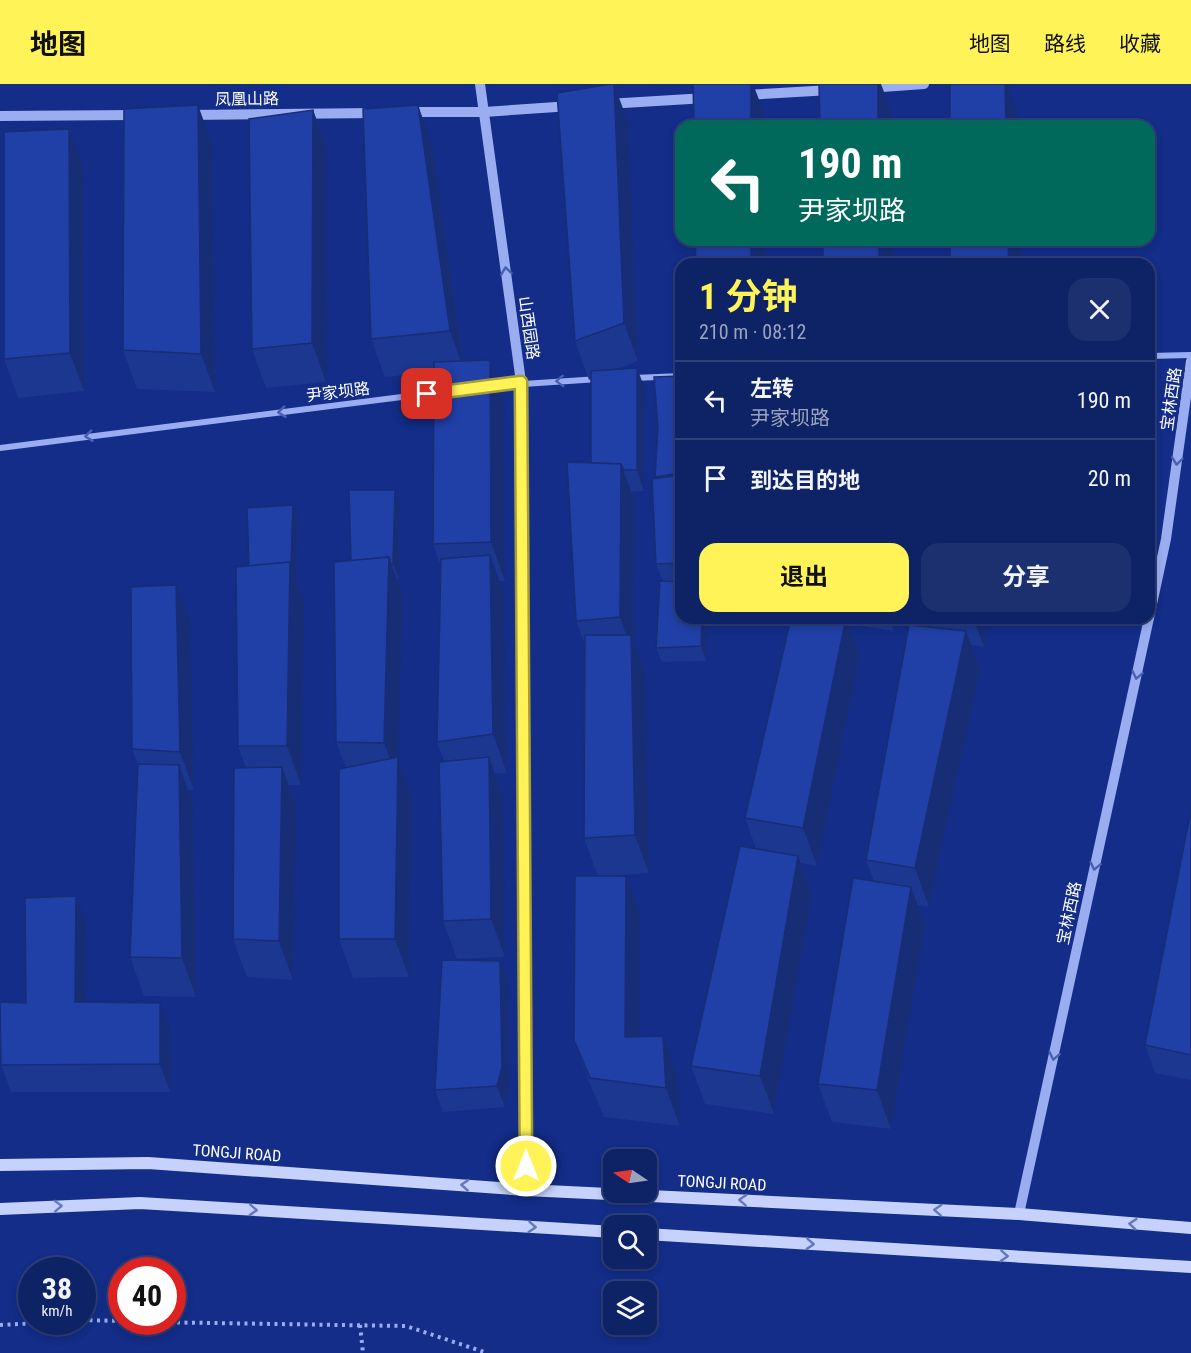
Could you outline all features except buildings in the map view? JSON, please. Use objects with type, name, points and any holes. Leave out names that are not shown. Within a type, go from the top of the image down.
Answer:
[{"type":"main road","name":"TONGJI ROAD","points":[[0,1165],[148,1163],[526,1190],[1019,1214],[1191,1228]]},
{"type":"main road","points":[[0,1209],[140,1203],[603,1231]]},
{"type":"main road","points":[[657,1235],[1191,1267]]},
{"type":"street","name":"山西园路","points":[[480,84],[521,382],[526,1190]]},
{"type":"street","points":[[853,88],[924,84]]},
{"type":"street","points":[[734,96],[841,89]]},
{"type":"street","points":[[591,105],[722,97]]},
{"type":"street","name":"凤凰山路","points":[[177,115],[484,112],[579,106]]},
{"type":"street","points":[[0,116],[153,115]]},
{"type":"street","points":[[1155,357],[1191,355]]},
{"type":"street","name":"宝林西路","points":[[1155,590],[1166,539],[1191,361]]},
{"type":"street","points":[[624,378],[675,376]]},
{"type":"street","points":[[486,387],[521,382],[612,379]]},
{"type":"street","name":"尹家坝路","points":[[0,448],[450,391]]},
{"type":"street","name":"宝林西路","points":[[1019,1214],[1148,624]]},
{"type":"path","points":[[186,1323],[406,1326],[487,1353]]},
{"type":"path","points":[[0,1325],[18,1324]]},
{"type":"path","points":[[360,1325],[363,1353]]},
{"type":"route","points":[[427,394],[521,382],[526,1166]]}]
